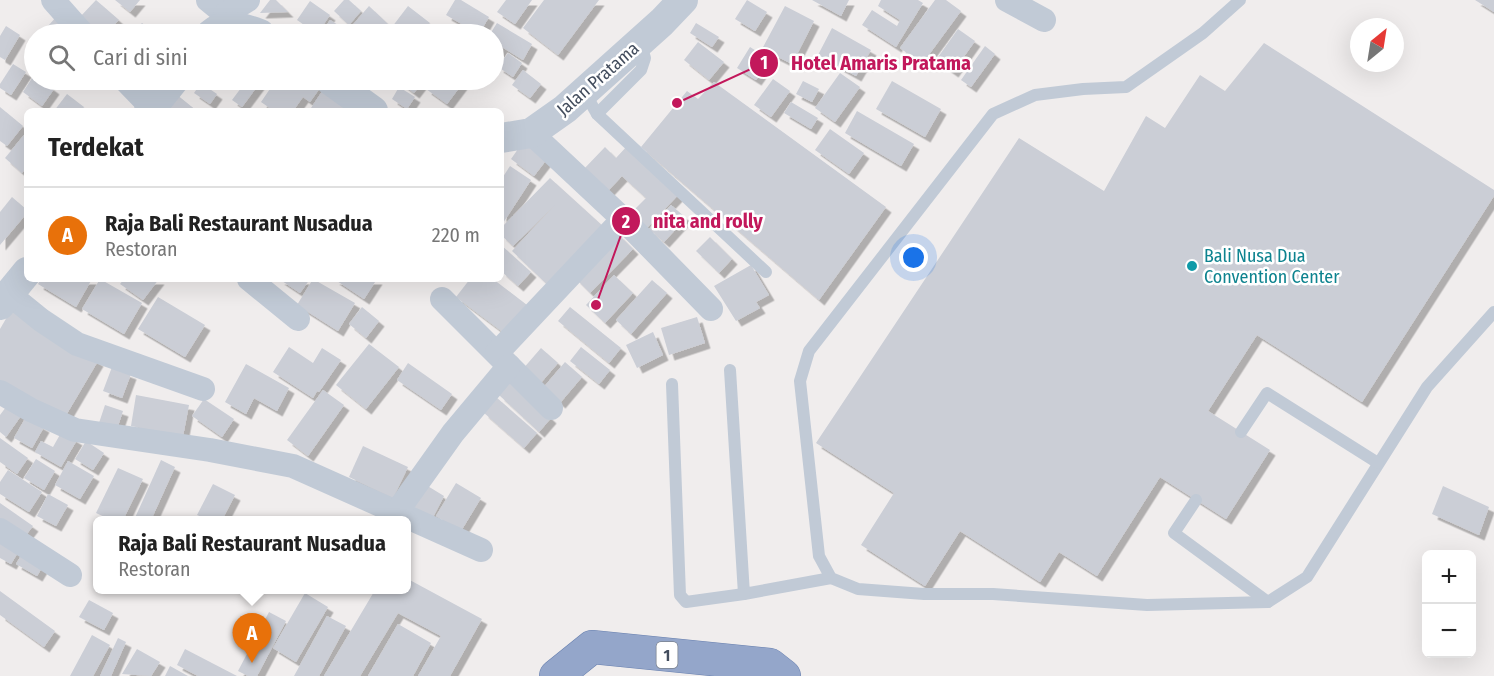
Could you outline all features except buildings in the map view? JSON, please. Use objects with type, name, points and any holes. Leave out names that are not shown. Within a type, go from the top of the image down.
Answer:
[{"type":"highway","name":"1","points":[[556,676],[592,647],[770,665],[784,676]]},
{"type":"street","points":[[52,0],[74,24]]},
{"type":"street","points":[[227,22],[248,0]]},
{"type":"street","name":"Jalan Pratama","points":[[504,138],[531,133],[591,103],[640,42],[683,0]]},
{"type":"street","points":[[1007,0],[1044,20]]},
{"type":"street","points":[[134,90],[150,108]]},
{"type":"street","points":[[152,108],[166,90]]},
{"type":"street","points":[[344,90],[369,108]]},
{"type":"street","points":[[531,133],[623,219],[711,309]]},
{"type":"street","points":[[396,513],[503,360],[623,219]]},
{"type":"street","points":[[253,282],[298,319]]},
{"type":"street","points":[[12,290],[40,320],[77,344],[203,388]]},
{"type":"street","points":[[442,299],[551,408]]},
{"type":"street","points":[[0,392],[31,410],[75,430],[210,450],[294,466],[403,516]]},
{"type":"street","points":[[411,520],[481,550]]},
{"type":"street","points":[[0,530],[69,576]]},
{"type":"lane","points":[[831,578],[819,556],[800,381],[809,351],[993,114],[1035,95],[1083,88],[1126,87],[1203,33],[1240,0]]},
{"type":"lane","points":[[591,103],[766,272]]},
{"type":"lane","points":[[672,384],[680,595],[686,602],[831,578],[858,589],[924,594],[993,594],[1147,605],[1268,602],[1307,577],[1427,387],[1494,312]]},
{"type":"lane","points":[[730,370],[744,594]]},
{"type":"lane","points":[[1241,432],[1267,393],[1378,463]]},
{"type":"lane","points":[[1196,500],[1174,533],[1268,602]]},
{"type":"place","name":"Hotel Amaris Pratama","points":[[677,103]]},
{"type":"place","name":"Bali Nusa Dua Convention Center","points":[[1192,266]]},
{"type":"place","name":"nita and rolly","points":[[596,305]]},
{"type":"place","name":"Raja Bali Restaurant Nusadua","points":[[252,663]]}]
